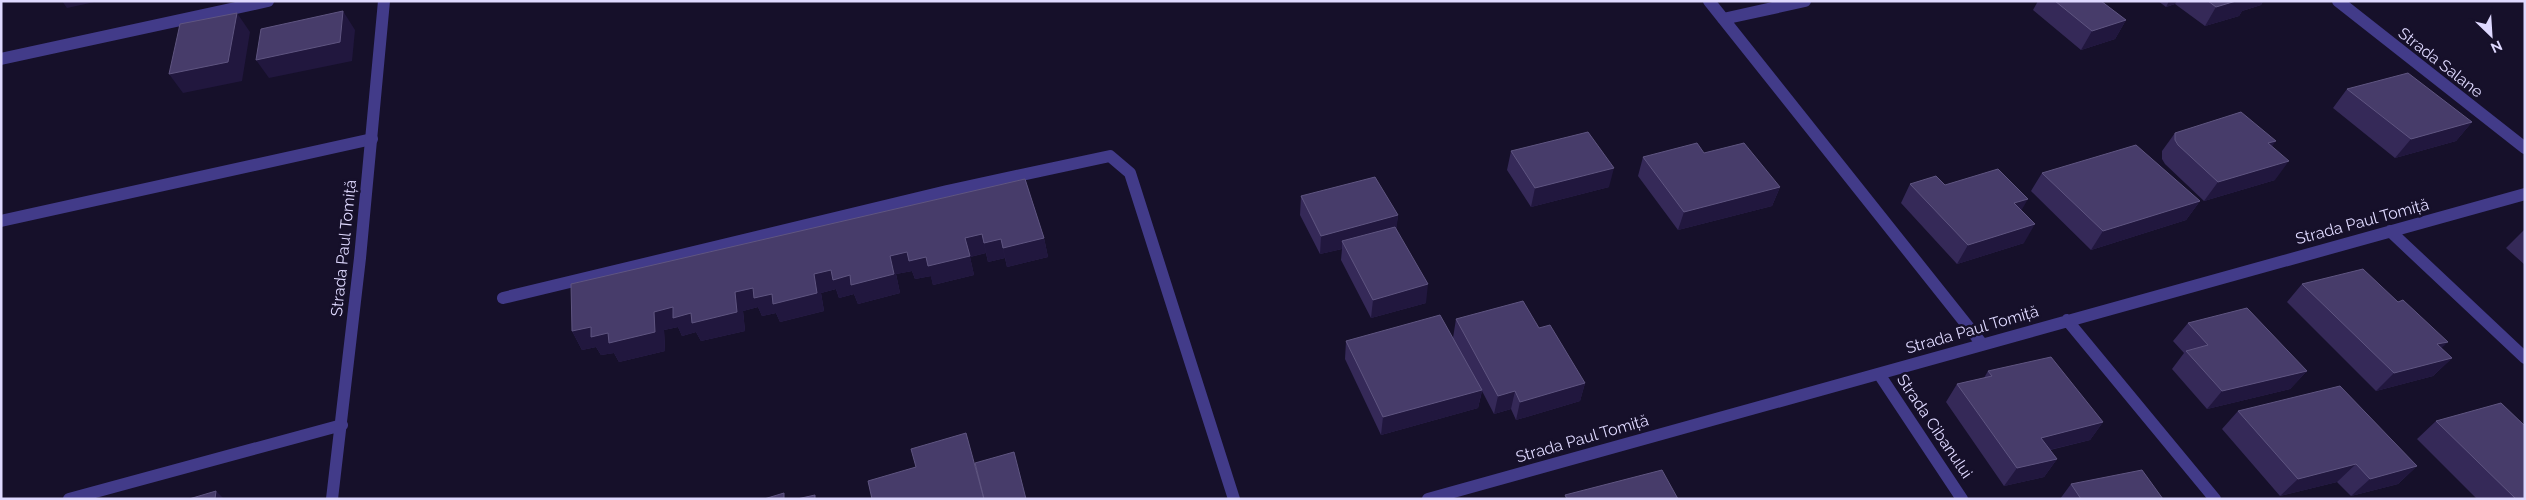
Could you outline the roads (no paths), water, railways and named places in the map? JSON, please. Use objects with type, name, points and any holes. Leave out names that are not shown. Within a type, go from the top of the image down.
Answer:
[{"type":"street","points":[[1,60],[268,1]]},
{"type":"street","name":"Strada Paul Tomiță","points":[[332,499],[342,425],[372,139],[384,1]]},
{"type":"street","points":[[1709,1],[1982,344]]},
{"type":"street","points":[[1723,19],[1805,1]]},
{"type":"street","name":"Strada Salane","points":[[2338,1],[2525,148]]},
{"type":"street","points":[[1,221],[372,139]]},
{"type":"street","points":[[503,298],[947,191],[1110,156],[1130,173],[1234,499]]},
{"type":"street","name":"Strada Paul Tomiță","points":[[1428,499],[2525,194]]},
{"type":"street","points":[[2390,231],[2525,358]]},
{"type":"street","points":[[2067,320],[2215,499]]},
{"type":"street","name":"Strada Cibanului","points":[[1879,374],[1962,499]]},
{"type":"street","points":[[69,499],[342,425]]}]
